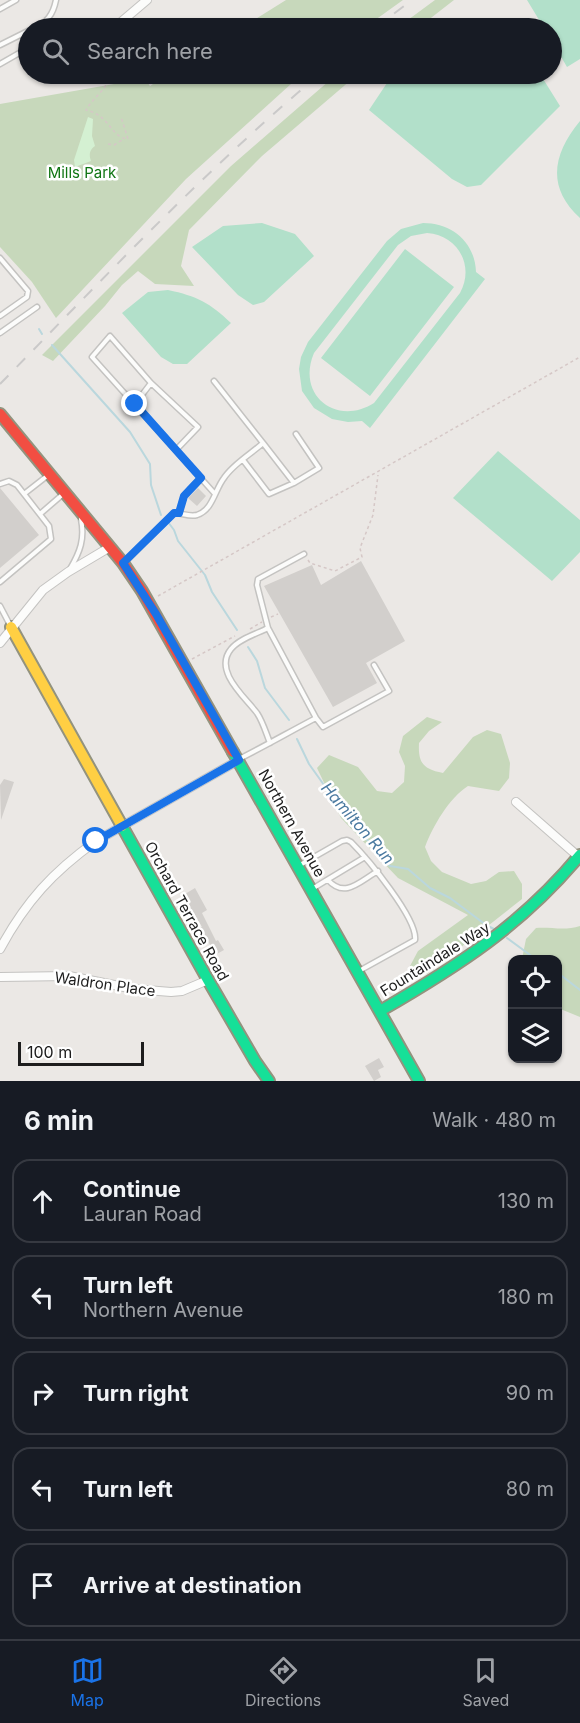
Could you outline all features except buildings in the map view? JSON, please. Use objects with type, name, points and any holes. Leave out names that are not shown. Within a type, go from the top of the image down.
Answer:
[{"type":"main road","name":"Northern Avenue","points":[[0,414],[123,563],[156,614],[419,1081]]},
{"type":"main road","name":"Orchard Terrace Road","points":[[11,627],[207,981],[269,1081]]},
{"type":"main road","name":"Fountaindale Way","points":[[380,1011],[434,981],[496,940],[551,889],[580,857]]},
{"type":"street","points":[[126,18],[147,0]]},
{"type":"street","points":[[0,643],[43,590],[110,547]]},
{"type":"street","points":[[0,949],[11,928],[46,882],[78,854],[239,760]]},
{"type":"street","points":[[516,802],[580,857]]},
{"type":"street","name":"Waldron Place","points":[[0,977],[69,976],[134,989],[171,992],[182,991],[207,981]]},
{"type":"lane","points":[[0,9],[16,0]]},
{"type":"lane","points":[[48,18],[53,13],[56,0]]},
{"type":"lane","points":[[0,45],[18,36]]},
{"type":"lane","points":[[0,64],[18,54]]},
{"type":"lane","points":[[0,258],[28,291],[27,297],[0,316]]},
{"type":"lane","points":[[0,333],[37,307]]},
{"type":"lane","points":[[176,450],[198,427],[151,383],[110,336],[92,357],[215,494]]},
{"type":"lane","points":[[214,381],[294,483]]},
{"type":"lane","points":[[135,404],[151,383]]},
{"type":"lane","points":[[243,460],[270,494],[294,483],[319,468],[296,434]]},
{"type":"lane","points":[[123,563],[174,513],[196,515],[204,511],[213,500],[226,474],[263,443]]},
{"type":"lane","points":[[24,494],[49,474]]},
{"type":"lane","points":[[179,513],[184,496],[201,478]]},
{"type":"lane","points":[[0,484],[13,482],[49,526],[51,539],[0,582]]},
{"type":"lane","points":[[40,514],[65,492]]},
{"type":"lane","points":[[68,572],[79,555],[83,543],[84,532],[79,510]]},
{"type":"lane","points":[[304,554],[258,579],[257,585],[268,628],[323,727],[389,691],[374,665]]},
{"type":"lane","points":[[0,606],[11,627]]},
{"type":"lane","points":[[268,628],[236,644],[228,654],[226,661],[230,679],[259,716],[270,743]]},
{"type":"lane","points":[[239,760],[316,718]]},
{"type":"lane","points":[[298,866],[347,840],[378,871],[410,921],[416,937],[412,942],[358,971]]},
{"type":"lane","points":[[312,889],[364,857]]},
{"type":"lane","points":[[328,880],[337,889],[345,890],[378,871]]},
{"type":"path","points":[[108,84],[86,110],[103,118],[113,131],[124,139]]},
{"type":"path","points":[[108,144],[114,145],[128,139],[121,117]]},
{"type":"path","points":[[157,597],[580,357]]},
{"type":"path","points":[[304,554],[310,563],[335,571],[362,557],[360,548],[373,515],[378,473]]},
{"type":"green space","points":[[286,0],[403,0],[378,18],[257,18]]},
{"type":"green space","points":[[435,0],[454,0],[431,18],[411,18]]},
{"type":"green space","points":[[527,0],[580,0],[580,59],[567,67],[562,58],[562,18],[538,18]]},
{"type":"green space","name":"Mills Park","points":[[116,84],[149,84],[150,86],[153,84],[291,84],[186,179],[56,318],[32,282],[0,247],[0,104]]},
{"type":"green space","points":[[325,84],[346,84],[262,156],[189,230],[181,266],[194,286],[155,284],[138,271],[122,285],[53,361],[42,355],[231,166]]},
{"type":"green space","points":[[386,84],[546,84],[560,106],[481,185],[467,187],[452,179],[369,110]]},
{"type":"green space","points":[[88,117],[93,119],[92,136],[95,146],[90,153],[91,161],[75,167],[74,160]]},
{"type":"green space","points":[[580,121],[580,218],[562,194],[557,170],[564,146]]},
{"type":"green space","points":[[262,223],[295,234],[314,256],[264,302],[253,305],[238,295],[192,247],[223,226]]},
{"type":"green space","points":[[423,223],[443,226],[452,231],[466,243],[475,261],[476,272],[485,279],[370,428],[362,421],[348,422],[332,419],[314,408],[302,391],[299,369],[301,357],[308,342],[387,241],[401,229]],"holes":[[[427,233],[447,239],[461,254],[466,273],[460,293],[374,403],[360,409],[346,411],[334,409],[323,403],[315,394],[310,382],[310,368],[314,353],[398,245],[411,236]]]},
{"type":"green space","points":[[405,249],[454,287],[370,396],[321,358]]},
{"type":"green space","points":[[168,290],[202,301],[231,323],[187,364],[173,364],[161,357],[122,313],[148,292]]},
{"type":"green space","points":[[498,451],[580,520],[580,552],[552,581],[453,498]]},
{"type":"green space","points":[[427,717],[442,722],[429,731],[419,743],[421,760],[426,767],[443,773],[473,737],[487,730],[501,734],[510,763],[509,778],[499,791],[468,786],[448,805],[432,830],[425,847],[431,861],[442,872],[471,884],[486,881],[499,872],[514,871],[522,884],[522,899],[427,974],[410,966],[418,951],[468,915],[398,878],[341,818],[317,768],[329,755],[358,767],[377,791],[392,793],[404,782],[405,766],[399,752],[403,736]]},
{"type":"green space","points":[[580,926],[580,1017],[562,1010],[562,955],[523,955],[526,939],[536,928]]},
{"type":"waterway","name":"Hamilton Run","points":[[39,329],[42,334]]},
{"type":"waterway","name":"Hamilton Run","points":[[52,345],[130,432],[150,464],[151,485],[161,515]]},
{"type":"waterway","name":"Hamilton Run","points":[[168,522],[178,541],[205,575],[212,592],[237,630]]},
{"type":"waterway","name":"Hamilton Run","points":[[248,647],[257,661],[265,688],[289,720]]},
{"type":"waterway","name":"Hamilton Run","points":[[297,739],[309,764],[324,785],[390,866],[408,869],[430,888],[450,898],[494,929]]},
{"type":"waterway","name":"Hamilton Run","points":[[507,938],[530,955]]},
{"type":"waterway","name":"Hamilton Run","points":[[562,976],[580,990]]},
{"type":"railway","points":[[388,18],[412,0]]},
{"type":"railway","points":[[0,384],[196,186],[308,84]]},
{"type":"traffic: fast","points":[[233,752],[419,1081]]},
{"type":"traffic: fast","points":[[122,826],[208,980],[269,1081]]},
{"type":"traffic: fast","points":[[380,1011],[462,960],[512,923],[535,903],[580,855]]},
{"type":"traffic: slow","points":[[11,627],[122,826]]},
{"type":"traffic: jam","points":[[0,414],[123,563],[142,591],[233,752]]},
{"type":"route","points":[[96,841],[239,760],[156,614],[123,563],[174,513],[179,513],[184,496],[201,478],[135,404]]}]
